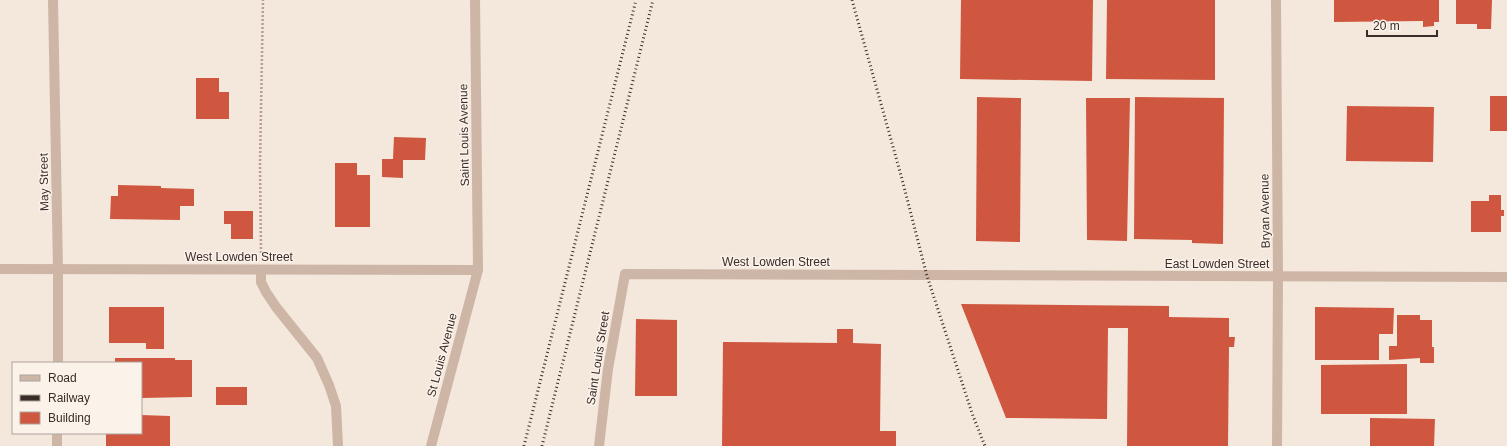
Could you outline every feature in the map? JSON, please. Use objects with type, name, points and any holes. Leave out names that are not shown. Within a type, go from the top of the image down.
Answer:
[{"type":"street","name":"May Street","points":[[53,0],[58,269],[58,362]]},
{"type":"street","name":"Saint Louis Avenue","points":[[475,0],[478,270]]},
{"type":"street","name":"Bryan Avenue","points":[[1276,0],[1278,277],[1276,446]]},
{"type":"street","name":"West Lowden Street","points":[[0,269],[478,270]]},
{"type":"street","points":[[261,270],[261,282],[266,292],[276,307],[317,358],[323,371],[336,406],[338,446]]},
{"type":"street","name":"St Louis Avenue","points":[[431,446],[478,270]]},
{"type":"street","name":"West Lowden Street","points":[[625,274],[927,276]]},
{"type":"street","name":"Saint Louis Street","points":[[599,446],[608,369],[625,274]]},
{"type":"street","name":"East Lowden Street","points":[[927,276],[1507,277]]},
{"type":"street","points":[[57,446],[58,434]]},
{"type":"path","points":[[261,270],[260,165],[263,0]]},
{"type":"building","points":[[961,0],[1093,0],[1092,81],[960,79]]},
{"type":"building","points":[[1107,0],[1215,0],[1215,80],[1106,79]]},
{"type":"building","points":[[1334,0],[1439,0],[1439,22],[1434,22],[1434,26],[1423,27],[1423,21],[1334,22]]},
{"type":"building","points":[[1456,0],[1492,0],[1491,29],[1477,29],[1477,24],[1456,24]]},
{"type":"building","points":[[196,78],[219,78],[219,92],[229,92],[229,119],[196,119]]},
{"type":"building","points":[[1490,96],[1507,96],[1507,131],[1490,131]]},
{"type":"building","points":[[977,97],[1021,98],[1020,242],[976,241]]},
{"type":"building","points":[[1135,97],[1224,98],[1223,244],[1192,243],[1192,240],[1134,239]]},
{"type":"building","points":[[1086,98],[1130,98],[1127,241],[1087,240]]},
{"type":"building","points":[[1347,106],[1434,107],[1433,162],[1346,161]]},
{"type":"building","points":[[394,137],[426,138],[425,160],[403,160],[403,178],[382,177],[382,159],[393,159]]},
{"type":"building","points":[[335,163],[357,163],[357,175],[370,175],[370,227],[335,227]]},
{"type":"building","points":[[118,185],[161,186],[161,188],[194,189],[194,206],[180,206],[180,220],[110,219],[111,196],[118,196]]},
{"type":"building","points":[[1489,195],[1501,195],[1501,210],[1504,210],[1504,216],[1501,216],[1501,232],[1471,232],[1471,201],[1489,201]]},
{"type":"building","points":[[224,211],[253,211],[253,239],[231,239],[231,224],[224,224]]},
{"type":"building","points":[[961,304],[1169,306],[1169,317],[1229,318],[1229,337],[1235,337],[1234,347],[1229,347],[1228,446],[1127,446],[1128,328],[1108,328],[1107,419],[1006,418]]},
{"type":"building","points":[[109,307],[164,307],[164,349],[146,349],[146,343],[109,343]]},
{"type":"building","points":[[1315,307],[1394,308],[1393,334],[1379,334],[1379,360],[1315,360]]},
{"type":"building","points":[[1397,315],[1420,315],[1420,320],[1432,320],[1432,347],[1434,347],[1434,363],[1420,363],[1420,358],[1389,360],[1389,346],[1397,346]]},
{"type":"building","points":[[636,319],[677,320],[677,396],[635,396]]},
{"type":"building","points":[[837,329],[853,329],[853,343],[881,344],[880,431],[896,431],[896,446],[722,446],[723,342],[837,343]]},
{"type":"building","points":[[115,358],[175,358],[175,360],[192,360],[192,397],[142,398],[142,362],[115,362]]},
{"type":"building","points":[[1407,364],[1407,414],[1321,414],[1321,365]]},
{"type":"building","points":[[216,387],[247,387],[247,405],[216,405]]},
{"type":"building","points":[[142,415],[170,416],[170,446],[106,446],[106,434],[142,434]]},
{"type":"building","points":[[1370,418],[1435,419],[1434,446],[1370,446]]},
{"type":"railway","points":[[524,446],[636,0]]},
{"type":"railway","points":[[542,446],[653,0]]},
{"type":"railway","points":[[852,0],[902,179],[927,276],[973,416],[985,446]]}]
